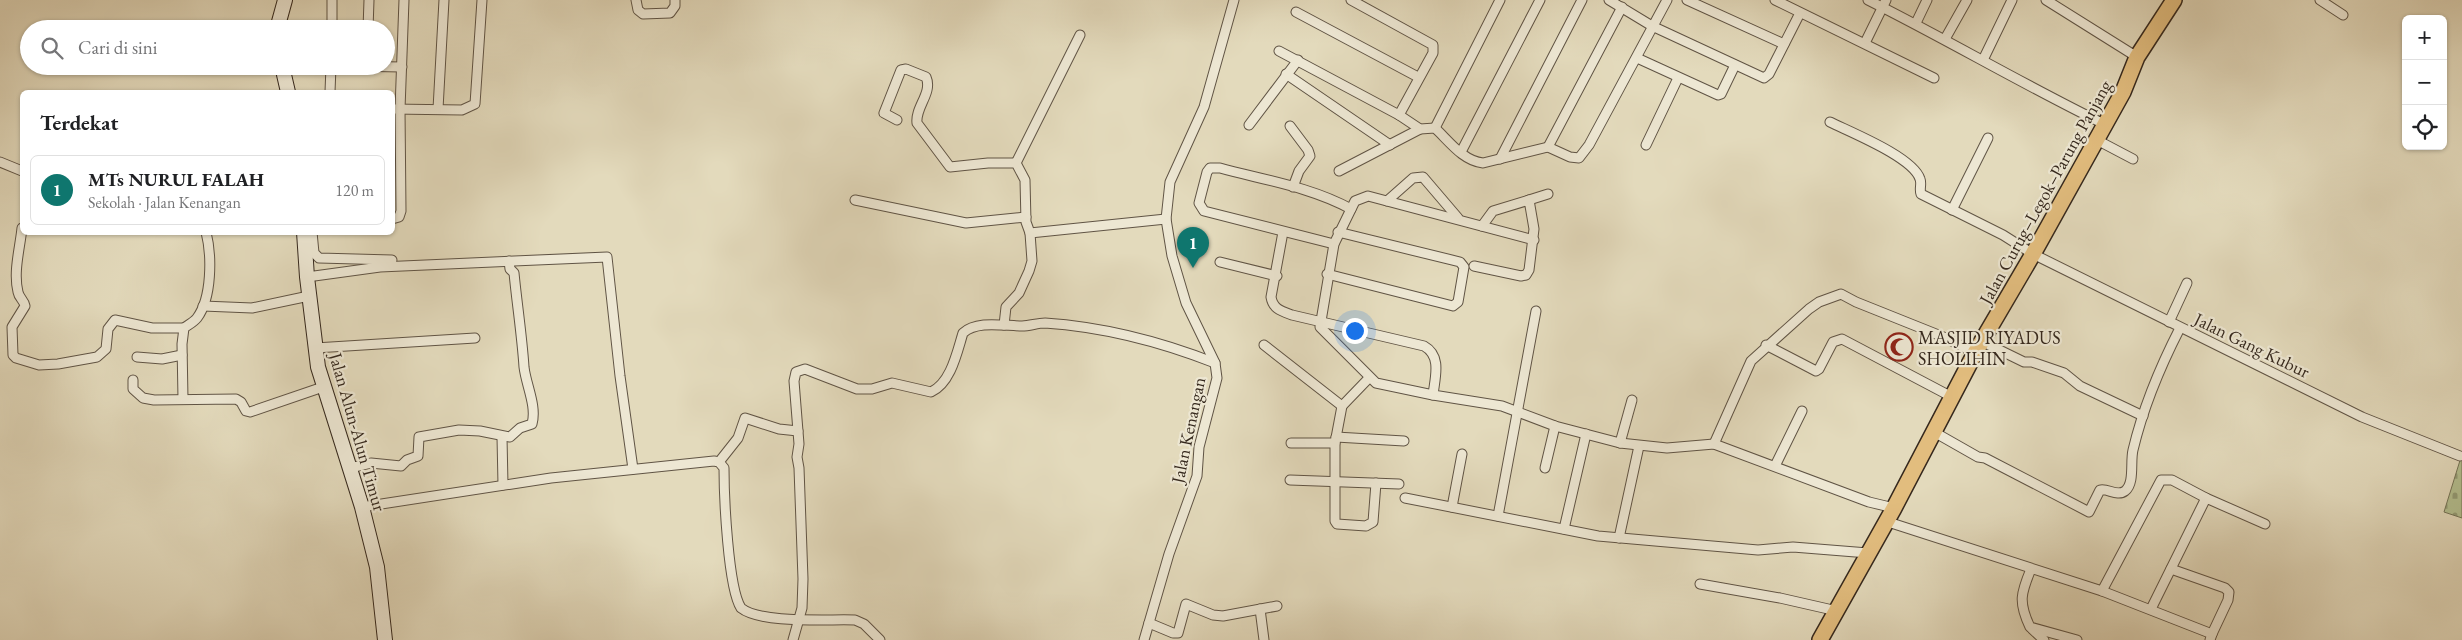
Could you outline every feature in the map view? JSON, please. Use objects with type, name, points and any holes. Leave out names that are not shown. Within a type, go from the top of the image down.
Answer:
[{"type":"main road","name":"Jalan Curug–Legok–Parung Panjang","points":[[1820,640],[1890,515],[1979,348],[2123,92],[2138,57],[2174,0]]},
{"type":"street","points":[[279,20],[285,0]]},
{"type":"street","points":[[332,0],[332,20]]},
{"type":"street","points":[[368,0],[368,20]]},
{"type":"street","points":[[395,218],[398,217],[401,211],[396,109],[402,67],[404,0]]},
{"type":"street","points":[[438,109],[444,0]]},
{"type":"street","points":[[396,109],[468,109],[476,100],[482,0]]},
{"type":"street","points":[[636,0],[638,10],[642,14],[670,13],[675,6],[675,0]]},
{"type":"street","name":"Jalan Kenangan","points":[[1144,640],[1169,554],[1197,476],[1199,447],[1217,378],[1216,363],[1186,303],[1172,256],[1166,218],[1170,182],[1204,108],[1234,0]]},
{"type":"street","points":[[1351,0],[1431,43],[1434,47],[1399,115]]},
{"type":"street","points":[[1435,128],[1500,0]]},
{"type":"street","points":[[1461,152],[1540,0]]},
{"type":"street","points":[[1500,159],[1582,0]]},
{"type":"street","points":[[1608,0],[1652,26],[1761,77],[1767,77],[1800,12]]},
{"type":"street","points":[[1339,171],[1420,129],[1435,128],[1466,158],[1474,162],[1483,163],[1548,148],[1570,157],[1579,158],[1589,145],[1667,0]]},
{"type":"street","points":[[1687,0],[1784,44]]},
{"type":"street","points":[[1775,0],[1934,78]]},
{"type":"street","points":[[1868,0],[1884,4],[2053,100],[2104,124]]},
{"type":"street","points":[[1916,23],[1927,0]]},
{"type":"street","points":[[1945,39],[1967,0]]},
{"type":"street","points":[[1983,60],[2012,0]]},
{"type":"street","points":[[2046,0],[2138,57]]},
{"type":"street","points":[[2320,0],[2343,15]]},
{"type":"street","points":[[1865,43],[1884,4]]},
{"type":"street","points":[[1548,148],[1622,7]]},
{"type":"street","points":[[1296,12],[1418,77]]},
{"type":"street","points":[[1016,164],[1080,35]]},
{"type":"street","points":[[1279,51],[1399,115],[1420,129]]},
{"type":"street","points":[[1637,58],[1678,78],[1720,95],[1735,65]]},
{"type":"street","points":[[1250,126],[1298,60]]},
{"type":"street","points":[[395,67],[402,67]]},
{"type":"street","points":[[897,120],[886,116],[884,109],[901,70],[906,69],[926,77],[929,84],[916,120],[945,157],[948,165],[1016,164]]},
{"type":"street","points":[[1286,74],[1390,145]]},
{"type":"street","points":[[284,75],[288,90]]},
{"type":"street","points":[[330,90],[331,75]]},
{"type":"street","points":[[1646,145],[1678,78]]},
{"type":"street","name":"Jalan Gang Kubur","points":[[1830,122],[1874,142],[1905,162],[1920,179],[1921,194],[2003,235],[2033,254],[2362,417],[2401,435],[2460,456]]},
{"type":"street","points":[[1290,126],[1308,150],[1310,156],[1299,171],[1293,187]]},
{"type":"street","points":[[1952,210],[1988,138]]},
{"type":"street","points":[[2095,139],[2133,159]]},
{"type":"street","points":[[0,162],[20,170]]},
{"type":"street","points":[[1004,325],[1006,306],[1019,294],[1032,261],[1030,233],[1026,218],[1024,180],[1016,164]]},
{"type":"street","points":[[1334,244],[1204,211],[1199,203],[1207,172],[1215,167],[1293,187],[1328,196],[1351,209]]},
{"type":"street","points":[[1388,201],[1413,178],[1423,177],[1458,218]]},
{"type":"street","points":[[1482,226],[1494,211],[1548,194]]},
{"type":"street","points":[[1534,240],[1458,218],[1363,196],[1356,201],[1351,209],[1338,232],[1334,244],[1327,274],[1320,327],[1369,378],[1384,386],[1494,405],[1555,426],[1620,443],[1667,448],[1714,444],[1869,502],[1890,515],[2031,569],[2150,608],[2211,637],[2228,600],[2229,592],[2224,588],[2170,569]]},
{"type":"street","points":[[855,200],[966,223],[1026,218]]},
{"type":"street","points":[[1474,266],[1508,274],[1526,275],[1529,270],[1534,240],[1530,200]]},
{"type":"street","points":[[1030,233],[1166,218]]},
{"type":"street","points":[[1283,232],[1277,276],[1271,297],[1276,308],[1430,350],[1436,360],[1433,395]]},
{"type":"street","points":[[1327,274],[1453,306],[1458,302],[1464,272],[1464,267],[1460,262],[1338,232]]},
{"type":"street","points":[[21,235],[17,284],[18,292],[25,306],[12,326],[13,355],[16,358],[47,365],[97,357],[106,349],[108,329],[115,320],[152,328],[184,328],[196,320],[203,306],[207,283],[209,256],[206,235]]},
{"type":"street","name":"Jalan Alun-Alun Timur","points":[[304,235],[315,348],[323,387],[362,507],[377,567],[385,640]]},
{"type":"street","points":[[312,235],[314,253],[319,258],[392,260]]},
{"type":"street","points":[[307,277],[380,267],[608,256],[620,376],[633,469]]},
{"type":"street","points":[[350,468],[371,463],[401,466],[407,460],[418,456],[418,438],[444,431],[480,431],[502,437],[512,436],[520,428],[530,426],[533,422],[524,368],[525,357],[520,333],[514,274],[510,269],[509,261]]},
{"type":"street","points":[[1220,262],[1277,276]]},
{"type":"street","points":[[2169,322],[2187,283]]},
{"type":"street","points":[[1714,444],[1751,361],[1766,345],[1818,302],[1840,294],[1946,338],[2064,373],[2080,386],[2143,416]]},
{"type":"street","points":[[203,306],[252,308],[309,296]]},
{"type":"street","points":[[1498,516],[1536,312]]},
{"type":"street","points":[[793,640],[802,608],[804,561],[800,468],[796,457],[799,444],[794,381],[796,372],[805,370],[857,389],[872,389],[892,383],[931,392],[938,387],[950,370],[963,333],[967,329],[975,326],[1023,326],[1043,323],[1081,326],[1128,334],[1216,363]]},
{"type":"street","points":[[183,399],[182,355],[184,328]]},
{"type":"street","points":[[1934,432],[1978,458],[1985,458],[2089,512],[2100,490],[2119,493],[2127,490],[2131,482],[2132,451],[2143,416],[2156,380],[2180,328]]},
{"type":"street","points":[[315,348],[475,338]]},
{"type":"street","points":[[1766,345],[1816,371],[1819,369],[1833,342],[1842,339],[1952,397]]},
{"type":"street","points":[[1264,345],[1342,406]]},
{"type":"street","points":[[137,357],[162,359],[182,355]]},
{"type":"street","points":[[1369,378],[1342,406],[1335,440],[1334,521],[1342,526],[1366,526],[1374,522],[1376,483]]},
{"type":"street","points":[[133,380],[133,389],[143,398],[203,401],[236,399],[241,402],[246,411],[254,412],[323,387]]},
{"type":"street","points":[[1620,443],[1632,400]]},
{"type":"street","points":[[1775,466],[1802,411]]},
{"type":"street","points":[[719,462],[738,438],[746,418],[779,429],[798,431]]},
{"type":"street","points":[[1546,468],[1555,426]]},
{"type":"street","points":[[1564,529],[1586,434]]},
{"type":"street","points":[[502,437],[503,485]]},
{"type":"street","points":[[1291,443],[1335,440],[1404,441]]},
{"type":"street","points":[[1619,538],[1639,446]]},
{"type":"street","points":[[1452,507],[1462,454]]},
{"type":"street","points":[[362,507],[503,485],[714,460],[719,462],[724,468],[729,546],[739,605],[744,611],[757,615],[798,619],[855,620],[864,624],[880,640]]},
{"type":"street","points":[[1290,480],[1334,480],[1399,484]]},
{"type":"street","points":[[2102,591],[2161,480],[2172,480],[2206,498],[2265,524]]},
{"type":"street","points":[[1405,498],[1619,538],[1758,550],[1793,547],[1868,553]]},
{"type":"street","points":[[2150,608],[2206,498]]},
{"type":"street","points":[[2031,569],[2021,597],[2022,606],[2030,627],[2044,640]]},
{"type":"street","points":[[1700,584],[1780,598],[1836,612]]},
{"type":"street","points":[[1149,623],[1173,633],[1178,633],[1186,604],[1213,615],[1223,616],[1277,606]]},
{"type":"street","points":[[1260,609],[1264,640]]},
{"type":"street","points":[[2030,627],[2077,640]]},
{"type":"green space","points":[[2462,454],[2462,518],[2444,512]]},
{"type":"place","name":"MTs NURUL FALAH","points":[[1193,268]]},
{"type":"place","name":"MASJID RIYADUS SHOLIHIN","points":[[1899,347]]}]
